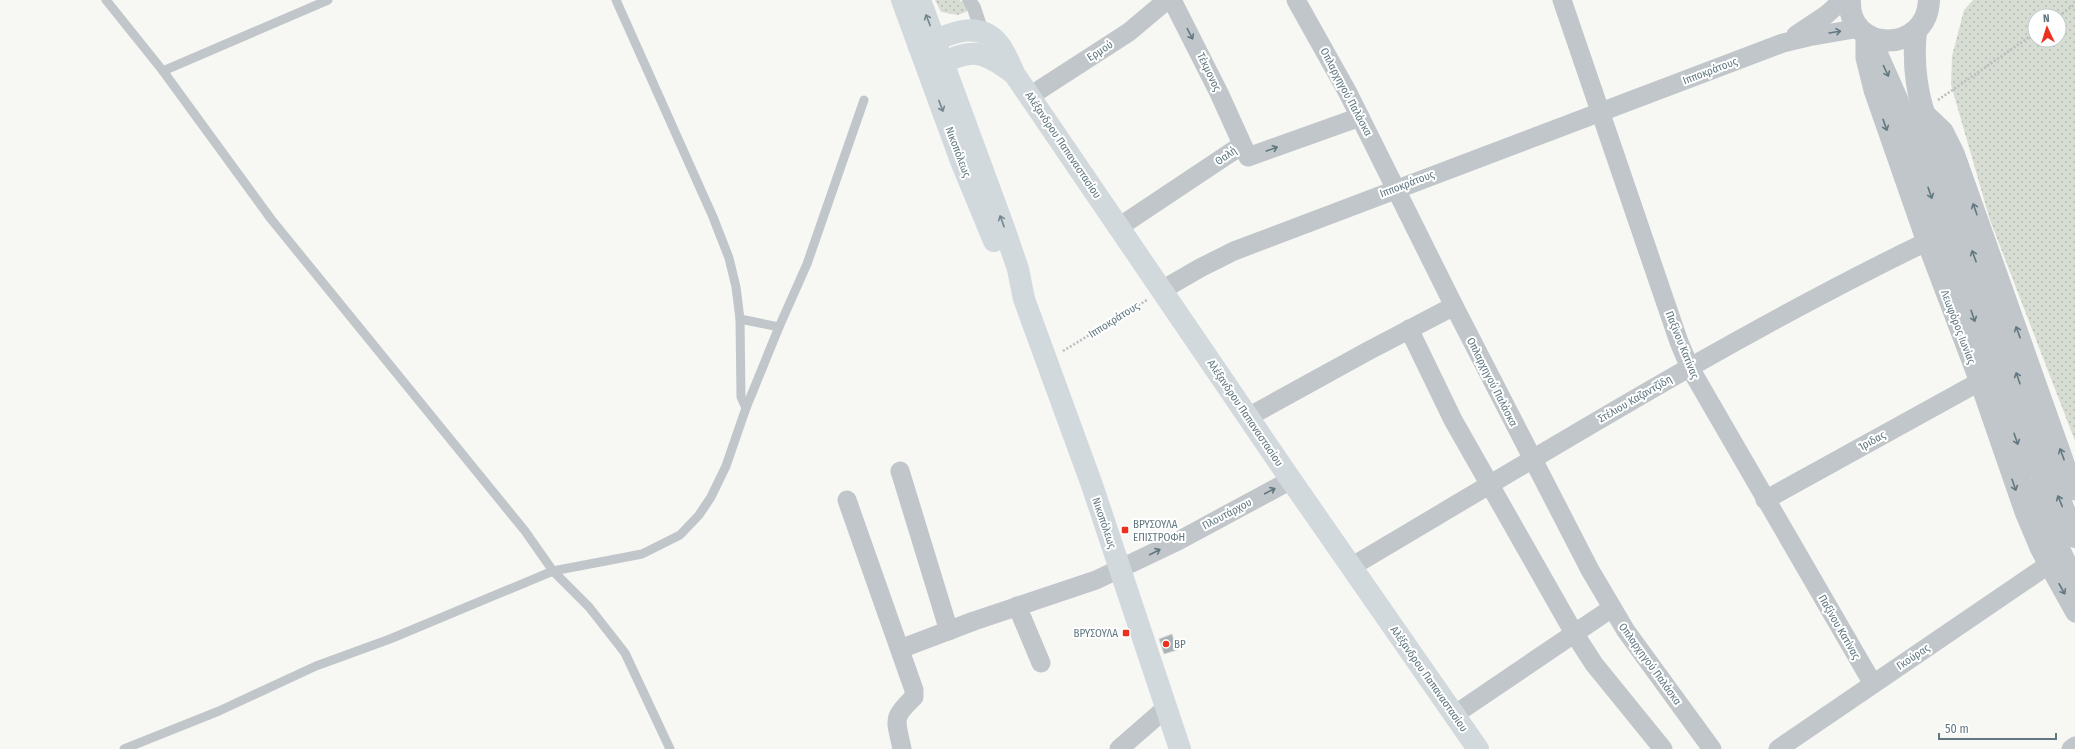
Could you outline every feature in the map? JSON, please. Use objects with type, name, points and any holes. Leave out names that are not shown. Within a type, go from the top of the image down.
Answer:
[{"type":"main road","name":"Νικοπόλεως","points":[[902,0],[927,44],[998,252],[1024,299],[1120,569],[1180,749]]},
{"type":"main road","name":"Νικοπόλεως","points":[[920,0],[927,44]]},
{"type":"main road","points":[[927,44],[955,32],[974,30],[982,32]]},
{"type":"main road","name":"Αλέξανδρου Παπαναστασίου","points":[[982,32],[997,42],[1009,70],[1030,96],[1291,480],[1454,715],[1470,746]]},
{"type":"main road","name":"Αλέξανδρου Παπαναστασίου","points":[[935,66],[963,54],[976,53],[991,58],[1009,70]]},
{"type":"main road","points":[[954,89],[961,73],[973,64],[987,62],[1009,70]]},
{"type":"main road","name":"Νικοπόλεως","points":[[935,66],[954,89],[1018,269],[1024,299]]},
{"type":"street","points":[[969,0],[974,8],[982,32]]},
{"type":"street","name":"Ερμού","points":[[1030,96],[1129,32],[1167,0]]},
{"type":"street","name":"Τέκμονος","points":[[1172,0],[1199,52],[1242,145]]},
{"type":"street","name":"Οπλαρχηγού Παλάσκα","points":[[1296,0],[1360,117],[1532,459],[1612,608],[1626,631],[1712,749]]},
{"type":"street","name":"Παξίνου Κατίνας","points":[[1562,0],[1679,342],[1690,368],[1872,684]]},
{"type":"street","name":"Ιπποκράτους","points":[[1783,43],[1808,28],[1843,0]]},
{"type":"street","points":[[1850,0],[1853,18],[1864,32],[1897,99],[2041,508],[2075,583]]},
{"type":"street","points":[[1864,32],[1881,40],[1894,41],[1906,38],[1916,31],[1927,14],[1929,0]]},
{"type":"street","points":[[1916,31],[1914,70],[1916,89],[2054,484],[2075,537]]},
{"type":"street","name":"Ιπποκράτους","points":[[1162,290],[1200,268],[1234,251],[1396,188],[1783,43],[1808,37],[1864,32]]},
{"type":"street","name":"Λεωφόρος Ιωνίας","points":[[1864,32],[1866,58],[1871,85],[2024,512],[2048,565],[2075,613]]},
{"type":"street","points":[[1923,110],[1944,131],[1956,153],[2075,491]]},
{"type":"street","name":"Θαλή","points":[[1119,227],[1242,145],[1248,157],[1360,117]]},
{"type":"street","name":"Στέλιου Καζαντζίδη","points":[[1351,567],[1532,459],[1690,368],[1852,278],[1926,242]]},
{"type":"street","points":[[1248,417],[1454,306]]},
{"type":"street","points":[[1409,329],[1450,414],[1574,633],[1594,664],[1663,749]]},
{"type":"street","name":"Ίριδας","points":[[1765,500],[1978,382]]},
{"type":"street","points":[[900,471],[949,631]]},
{"type":"street","name":"Πλουτάρχου","points":[[900,649],[1017,606],[1085,584],[1120,569],[1178,541],[1291,480]]},
{"type":"street","points":[[847,500],[914,690],[914,697],[899,712],[897,720],[902,749]]},
{"type":"street","name":"Γκούρας","points":[[1778,749],[2048,565]]},
{"type":"street","points":[[1017,606],[1041,663]]},
{"type":"street","points":[[1454,715],[1612,608]]},
{"type":"street","points":[[1119,749],[1166,708]]},
{"type":"street","points":[[2071,749],[2075,746]]},
{"type":"lane","points":[[106,0],[163,71],[271,219],[525,531],[553,572],[589,607],[625,653],[670,749]]},
{"type":"lane","points":[[163,71],[328,0]]},
{"type":"lane","points":[[616,0],[724,244],[734,276],[740,320],[741,397],[746,408]]},
{"type":"lane","points":[[124,749],[219,711],[316,666],[390,639],[553,572],[642,554],[680,535],[699,515],[716,488],[732,451],[746,408],[779,327],[807,264],[864,100]]},
{"type":"lane","points":[[740,320],[779,327]]},
{"type":"path","points":[[1923,110],[1968,81],[2027,39]]},
{"type":"path","name":"Ιπποκράτους","points":[[1047,361],[1162,290]]},
{"type":"shaded area","points":[[935,0],[960,0],[968,11],[958,15],[941,12]]},
{"type":"shaded area","points":[[1973,0],[2075,0],[2075,441],[1990,220],[1951,85],[1952,56],[1964,10]]},
{"type":"building","points":[[1172,634],[1177,650],[1164,654],[1159,639]]},
{"type":"place","name":"ΒΡΥΣΟΥΛΑ ΕΠΙΣΤΡΟΦΗ","points":[[1125,530]]},
{"type":"place","name":"ΒΡΥΣΟΥΛΑ","points":[[1126,633]]},
{"type":"place","name":"BP","points":[[1166,644]]}]
